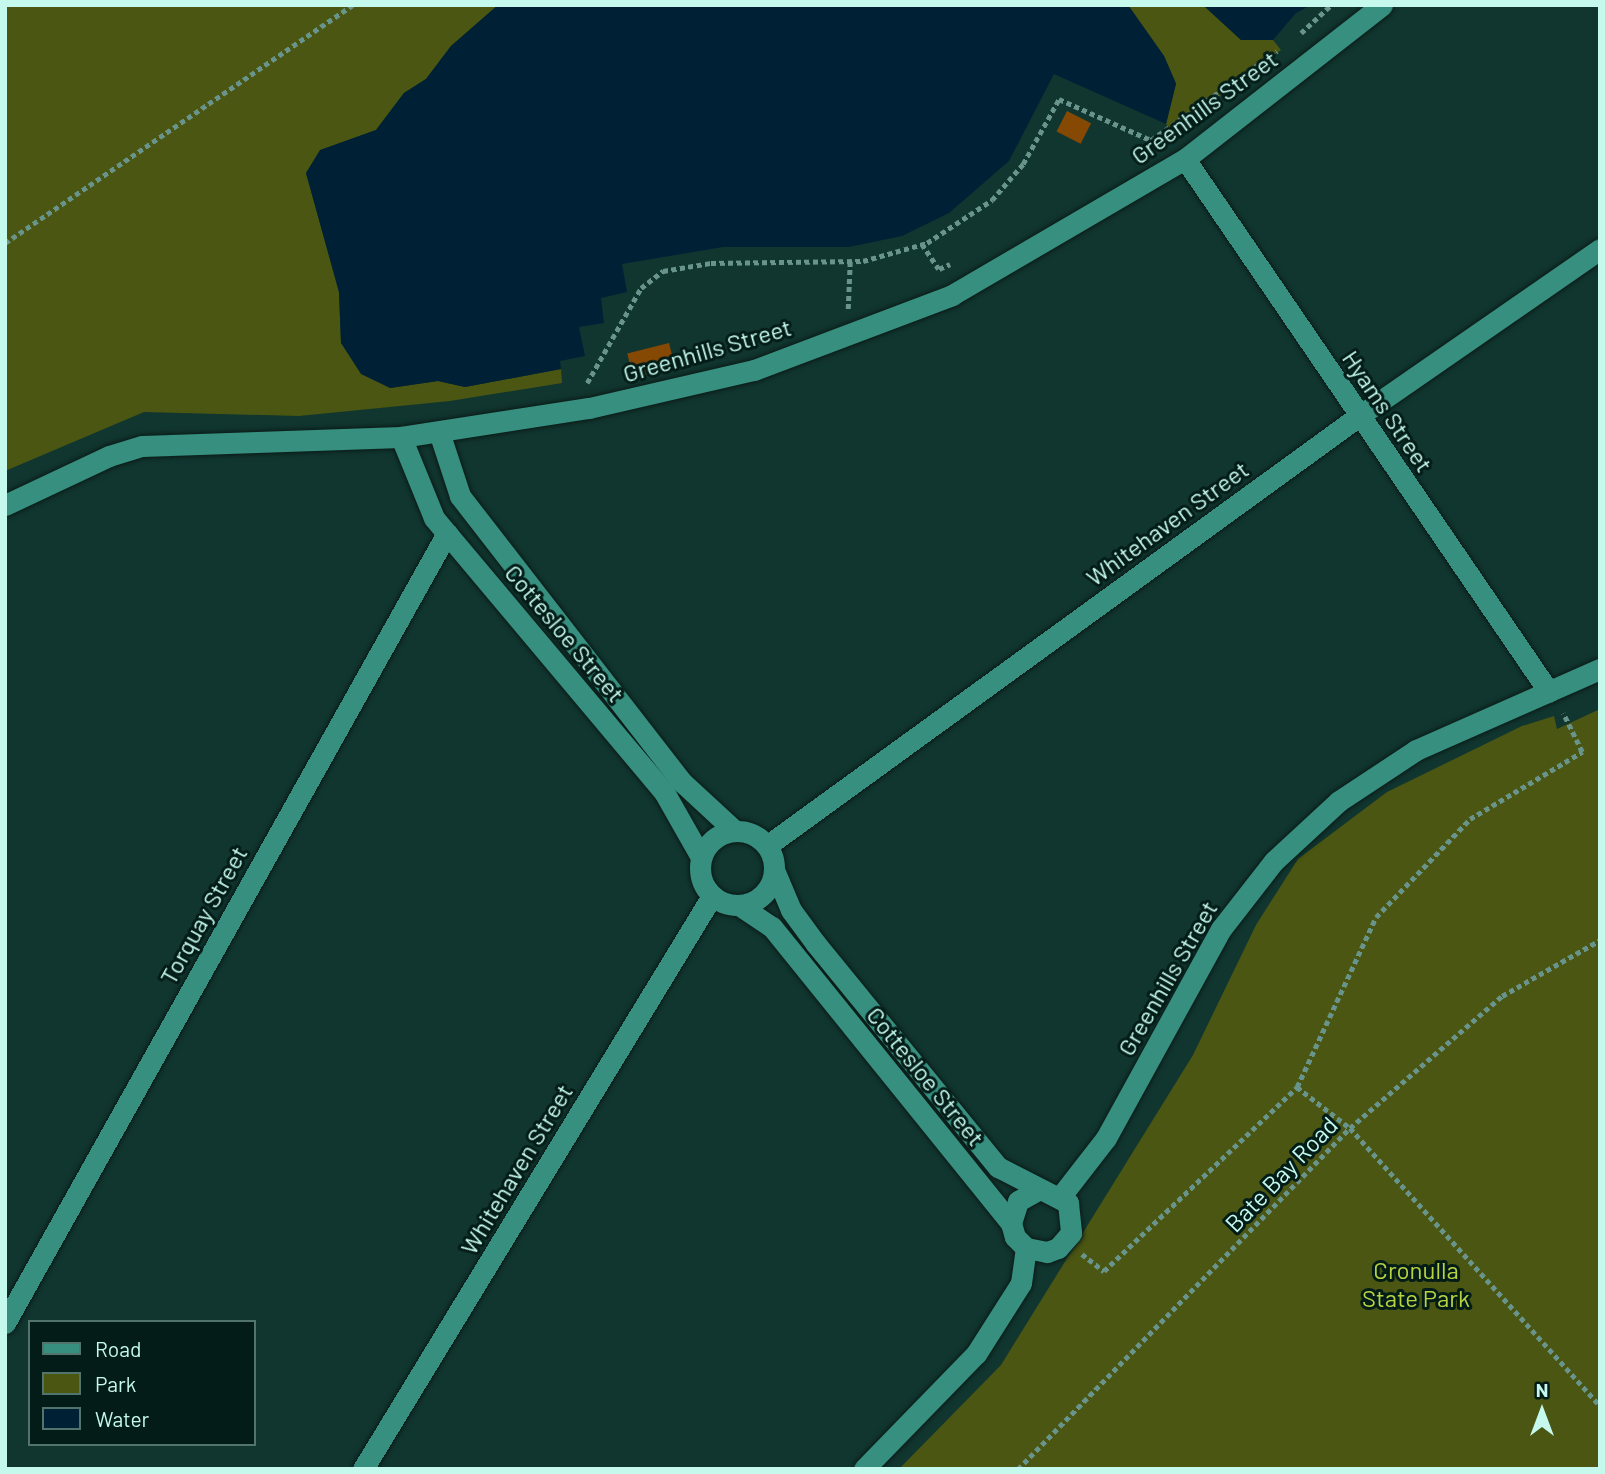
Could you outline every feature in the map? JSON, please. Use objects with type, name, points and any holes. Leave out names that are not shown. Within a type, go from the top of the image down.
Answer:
[{"type":"street","name":"Greenhills Street","points":[[5,505],[99,460],[142,446],[401,437],[656,395],[766,365],[953,295],[1185,159],[1381,5]]},
{"type":"street","name":"Hyams Street","points":[[1185,159],[1549,692]]},
{"type":"street","name":"Whitehaven Street","points":[[768,845],[1359,416],[1600,249]]},
{"type":"street","name":"Cottesloe Street","points":[[439,432],[460,496],[683,783],[734,830]]},
{"type":"street","name":"Cottesloe Street","points":[[401,437],[426,504],[447,533],[664,792],[701,857]]},
{"type":"street","name":"Torquay Street","points":[[5,1323],[447,533]]},
{"type":"street","name":"Greenhills Street","points":[[1061,1196],[1106,1138],[1221,929],[1275,861],[1339,801],[1416,750],[1600,669]]},
{"type":"street","points":[[734,830],[759,836],[768,845],[775,872],[759,898],[739,905],[712,895],[701,878],[701,857],[714,838],[734,830]]},
{"type":"street","name":"Cottesloe Street","points":[[775,872],[791,910],[816,944],[998,1167],[1038,1190]]},
{"type":"street","name":"Whitehaven Street","points":[[363,1469],[712,895]]},
{"type":"street","name":"Cottesloe Street","points":[[739,905],[772,927],[1011,1223]]},
{"type":"street","points":[[1038,1190],[1061,1196],[1068,1203],[1074,1223],[1066,1241],[1047,1252],[1026,1248],[1015,1237],[1011,1223],[1018,1201],[1038,1190]]},
{"type":"street","points":[[864,1469],[976,1354],[1021,1283],[1026,1248]]},
{"type":"path","points":[[5,243],[352,5]]},
{"type":"path","points":[[1295,38],[1331,5]]},
{"type":"path","points":[[1151,140],[1284,46]]},
{"type":"path","points":[[598,384],[585,387],[641,288],[663,271],[711,263],[850,261],[927,243],[992,200],[1023,164],[1059,99],[1162,146]]},
{"type":"path","points":[[836,313],[848,309],[850,261]]},
{"type":"path","points":[[1098,1266],[1104,1271],[1297,1087],[1376,917],[1469,819],[1583,752],[1571,725]]},
{"type":"path","name":"Bate Bay Road","points":[[1018,1469],[1350,1128],[1502,996],[1600,940]]},
{"type":"path","points":[[1297,1087],[1350,1128],[1600,1406]]},
{"type":"green space","points":[[5,5],[498,5],[451,46],[426,79],[404,93],[376,130],[321,150],[306,173],[339,292],[341,343],[390,388],[438,381],[465,387],[561,369],[562,383],[450,401],[299,416],[144,412],[5,471]]},
{"type":"green space","points":[[1128,5],[1203,5],[1241,40],[1273,40],[1281,50],[1173,132],[1166,124],[1176,83],[1164,56]]},
{"type":"green space","name":"Cronulla State Park","points":[[1600,709],[1600,1469],[899,1469],[1001,1365],[1193,1055],[1256,925],[1298,859],[1387,792],[1522,726],[1554,716],[1557,729]]},
{"type":"water","points":[[498,5],[1128,5],[1164,56],[1176,84],[1166,124],[1054,74],[1009,161],[949,213],[902,236],[849,247],[723,247],[622,264],[627,292],[601,298],[604,323],[579,327],[585,356],[560,361],[561,369],[465,387],[438,381],[390,388],[361,374],[341,343],[339,292],[306,173],[320,150],[376,130],[404,93],[426,79],[451,46]]},
{"type":"water","points":[[1203,5],[1311,5],[1296,13],[1273,40],[1241,40]]},
{"type":"building","points":[[1067,111],[1091,123],[1081,144],[1057,131]]},
{"type":"building","points":[[669,343],[675,367],[633,378],[627,353]]}]
